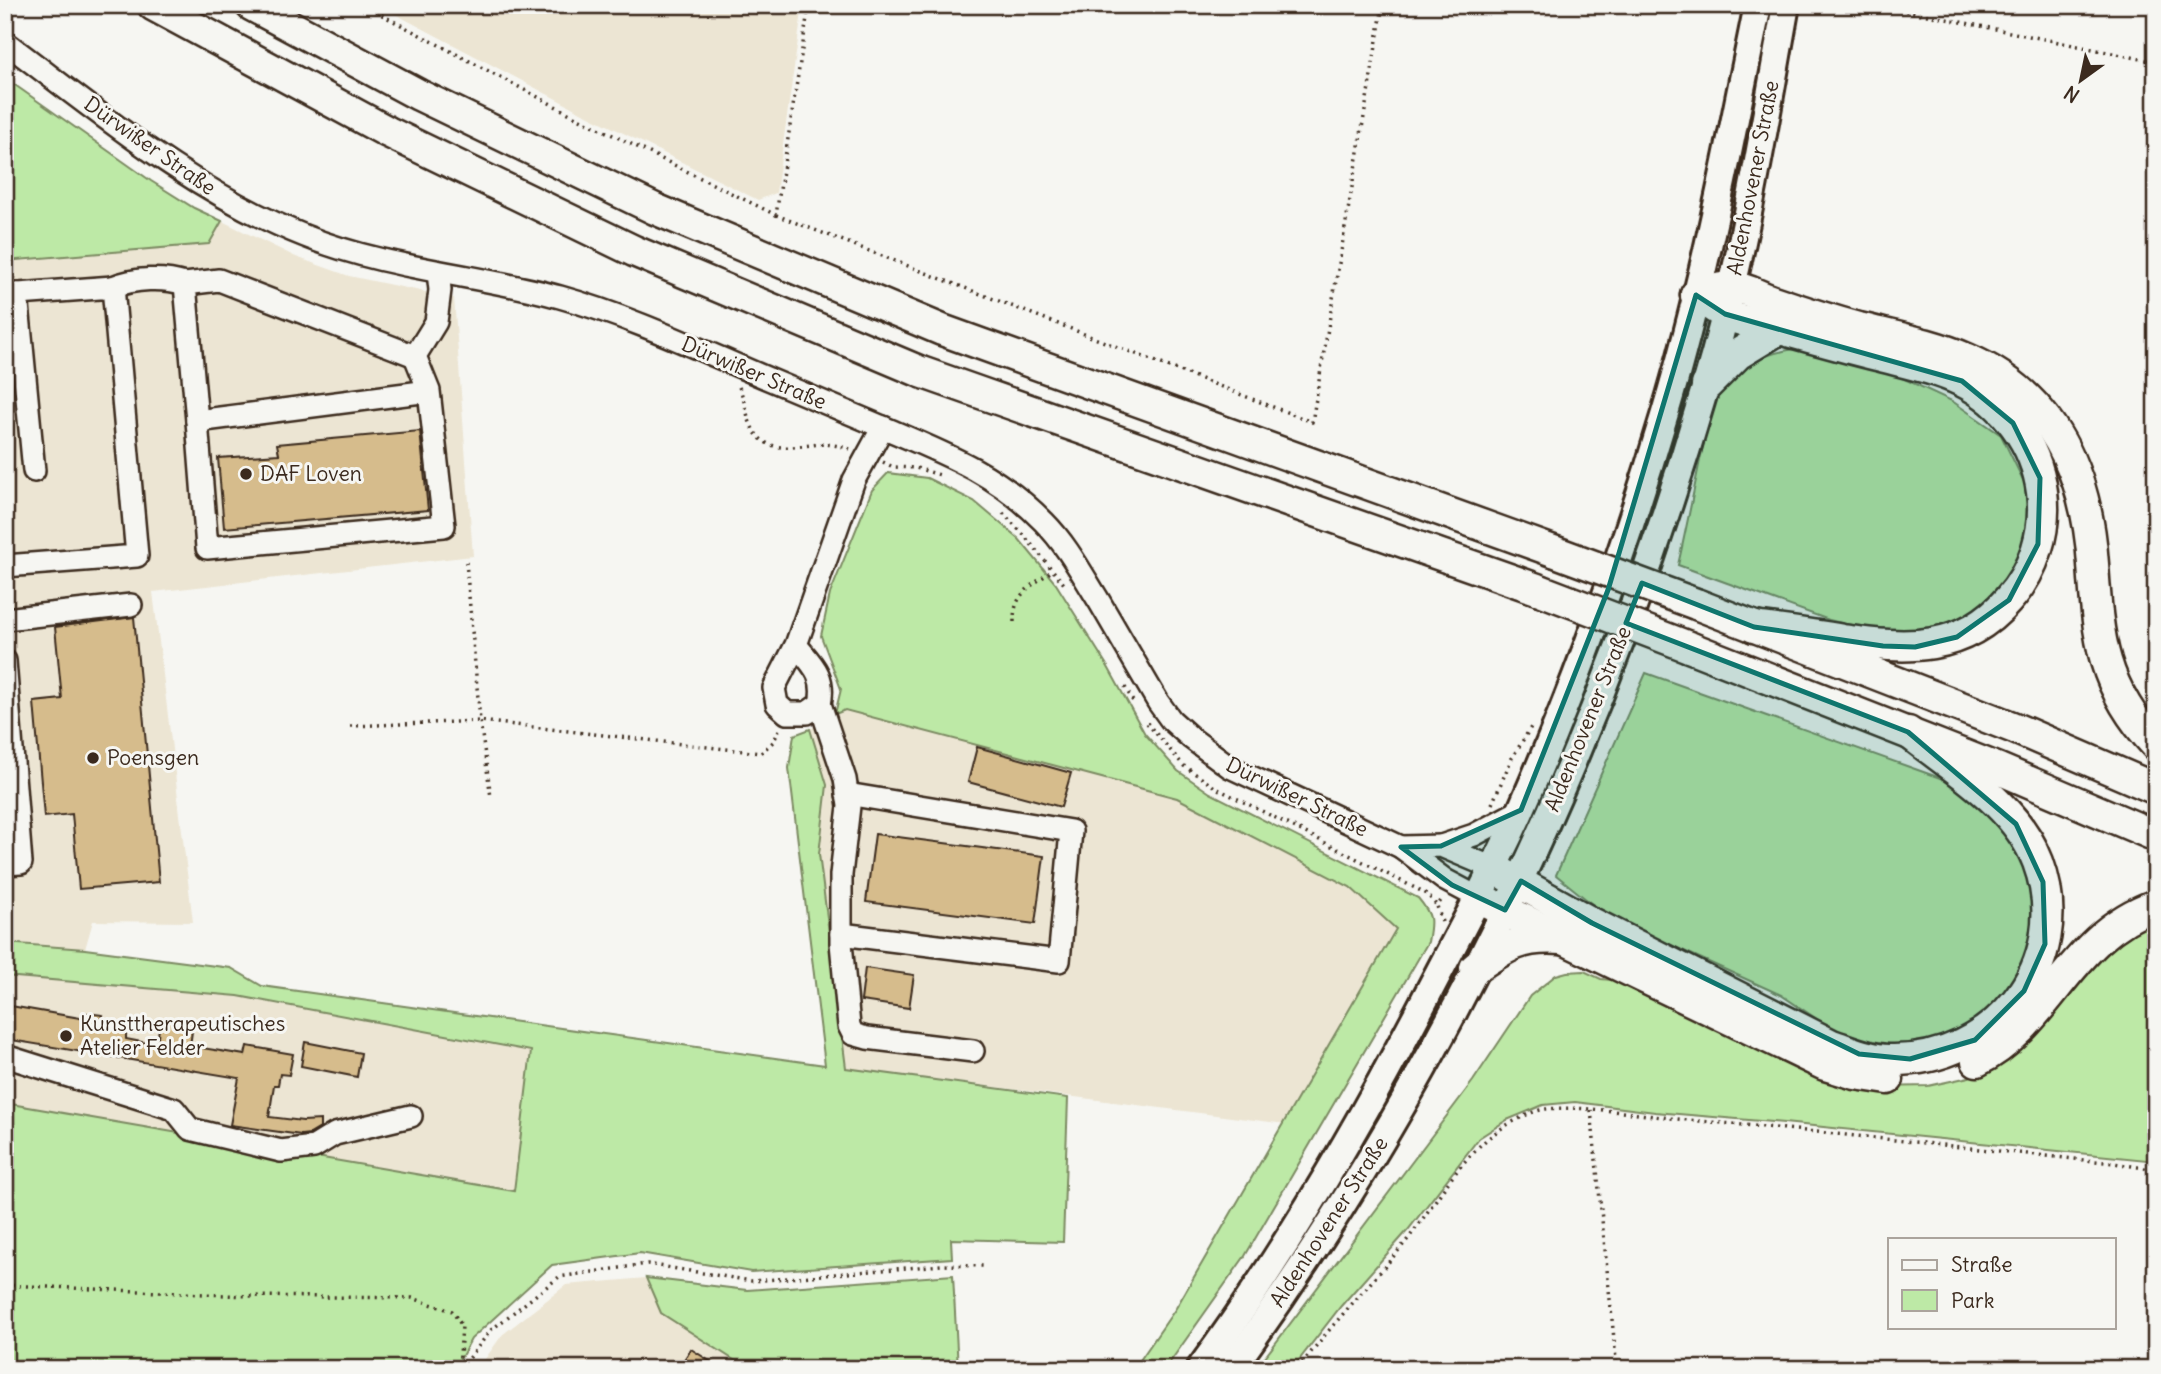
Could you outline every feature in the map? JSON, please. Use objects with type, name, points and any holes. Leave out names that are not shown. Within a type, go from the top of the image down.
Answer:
[{"type":"highway","points":[[153,5],[388,132],[646,257],[921,372],[1540,590],[1908,732],[2156,836]]},
{"type":"highway","points":[[251,5],[419,95],[655,209],[942,330],[1696,604],[2012,727],[2156,789]]},
{"type":"highway","points":[[1696,295],[1812,315],[1937,348],[1968,359],[2006,382],[2031,403],[2046,420],[2064,449],[2086,505],[2099,633],[2109,674],[2123,703],[2156,745]]},
{"type":"highway","points":[[1728,300],[1779,329],[1962,381],[1994,402],[2013,423],[2031,451],[2040,478],[2043,520],[2034,557],[2009,600],[1982,624],[1946,641],[1915,647],[1883,646],[1754,627]]},
{"type":"highway","points":[[1707,385],[1738,354],[1779,329]]},
{"type":"highway","points":[[1493,868],[1521,881],[1592,923],[1832,1045],[1886,1060],[1933,1056],[1954,1050],[1975,1040],[1993,1026],[2010,1010],[2024,991],[2045,944],[2047,921],[2043,883],[2028,841],[2000,806],[1908,732]]},
{"type":"highway","points":[[1465,891],[1825,1065],[1856,1074],[1908,1079],[1954,1071],[1994,1051],[2019,1029],[2100,936],[2125,919],[2156,905]]},
{"type":"highway","points":[[1475,968],[1509,945],[1521,941],[1562,939]]},
{"type":"main road","name":"Aldenhovener Straße","points":[[1200,1369],[1228,1331],[1389,1068],[1465,891],[1493,868],[1521,810],[1608,590],[1666,411],[1709,245],[1758,5]]},
{"type":"main road","name":"Aldenhovener Straße","points":[[1231,1369],[1344,1203],[1417,1082],[1521,881],[1580,743],[1648,566],[1707,385],[1748,213],[1786,5]]},
{"type":"street","name":"Dürwißer Straße","points":[[5,42],[164,161],[243,208],[305,237],[360,255],[562,298],[636,324],[883,427],[962,461],[991,477],[1019,497],[1046,523],[1072,556],[1171,720],[1230,767],[1401,847],[1465,891]]},
{"type":"street","points":[[415,356],[436,322],[440,290],[438,272]]},
{"type":"street","points":[[34,471],[11,295],[113,287],[124,282],[171,279],[185,284],[219,280],[415,356],[429,391],[444,526],[207,548],[185,284]]},
{"type":"street","points":[[5,566],[137,556],[113,287]]},
{"type":"street","points":[[197,421],[429,391]]},
{"type":"street","points":[[820,704],[807,713],[787,713],[777,704],[774,688],[796,645],[854,480],[883,427]]},
{"type":"street","points":[[5,619],[131,605]]},
{"type":"street","points":[[796,645],[814,666],[824,688],[820,704],[845,779],[849,806],[841,875],[841,934],[849,1026],[853,1034],[867,1038],[974,1051]]},
{"type":"street","points":[[5,661],[21,863],[5,864]]},
{"type":"street","points":[[841,934],[1059,961],[1072,831],[847,794]]},
{"type":"street","name":"Dürwißer Straße","points":[[1401,847],[1441,846],[1474,835],[1521,810]]},
{"type":"street","name":"Dürwißer Straße","points":[[1441,846],[1493,868]]},
{"type":"street","points":[[5,1056],[174,1109],[190,1129],[281,1151],[314,1147],[335,1134],[411,1116]]},
{"type":"path","points":[[363,5],[576,117],[776,215],[1312,422],[1383,5]]},
{"type":"path","points":[[776,215],[809,5]]},
{"type":"path","points":[[1878,5],[2156,62]]},
{"type":"path","points":[[737,385],[752,428],[767,442],[790,449],[812,445],[838,445],[893,467],[916,468],[948,477]]},
{"type":"path","points":[[1002,512],[1062,581]]},
{"type":"path","points":[[466,562],[480,720],[491,797]]},
{"type":"path","points":[[1014,622],[1013,607],[1021,594],[1054,569]]},
{"type":"path","points":[[350,726],[480,720],[761,753],[774,741],[787,713]]},
{"type":"path","points":[[1474,835],[1469,824],[1493,803],[1512,758],[1533,723]]},
{"type":"path","points":[[1442,923],[1437,906],[1465,891]]},
{"type":"path","points":[[1298,1369],[1325,1333],[1411,1234],[1467,1157],[1485,1140],[1509,1124],[1542,1109],[1591,1109],[1655,1118],[1809,1130],[2114,1163],[2156,1170]]},
{"type":"path","points":[[1591,1109],[1617,1369]]},
{"type":"path","points":[[460,1369],[491,1330],[559,1278],[647,1264],[752,1281],[942,1265],[984,1266]]},
{"type":"path","points":[[5,1285],[248,1296],[412,1298],[452,1311],[462,1326],[460,1369]]},
{"type":"highlighted area","points":[[1696,295],[1725,314],[1962,381],[2013,423],[2040,478],[2038,544],[2009,600],[1957,637],[1915,647],[1883,646],[1754,627],[1642,583],[1626,623],[1908,732],[2016,824],[2043,882],[2045,944],[2024,991],[1975,1040],[1910,1059],[1859,1054],[1592,923],[1521,881],[1505,910],[1452,885],[1401,847],[1441,846],[1521,810],[1608,590]]},
{"type":"shaded area","points":[[378,5],[803,5],[776,193],[758,200],[579,111]]},
{"type":"shaded area","points":[[222,221],[296,257],[349,276],[454,298],[473,556],[153,592],[193,922],[93,921],[85,949],[5,943],[5,261],[209,244]]},
{"type":"shaded area","points":[[845,710],[1177,798],[1350,887],[1396,929],[1294,1125],[846,1068],[819,854],[827,785],[810,729]]},
{"type":"shaded area","points":[[5,976],[238,996],[531,1050],[515,1191],[5,1103]]},
{"type":"shaded area","points":[[646,1278],[661,1313],[748,1369],[478,1369],[502,1335],[566,1285]]},
{"type":"green space","points":[[5,78],[151,181],[194,208],[222,221],[209,244],[5,261]]},
{"type":"green space","points":[[1801,348],[1885,370],[1952,401],[2001,435],[2025,484],[2030,530],[2025,553],[1998,599],[1966,622],[1893,636],[1829,620],[1678,565],[1707,426],[1719,393],[1744,367],[1766,356]]},
{"type":"green space","points":[[888,473],[927,478],[974,501],[1019,539],[1056,584],[1108,667],[1145,734],[1178,771],[1210,793],[1418,898],[1429,914],[1431,923],[1428,942],[1245,1256],[1165,1369],[1134,1369],[1176,1308],[1396,929],[1350,887],[1177,798],[845,710],[835,714],[841,689],[821,636],[830,594],[872,490]]},
{"type":"green space","points":[[1646,673],[1943,779],[2004,823],[2031,877],[2033,916],[2026,956],[2001,1003],[1952,1041],[1863,1050],[1781,995],[1607,916],[1556,875]]},
{"type":"green space","points":[[810,729],[827,785],[819,854],[846,1068],[1068,1098],[1063,1242],[951,1239],[952,1258],[751,1272],[640,1253],[552,1265],[471,1339],[455,1369],[5,1369],[5,1103],[514,1191],[531,1051],[238,996],[5,976],[5,943],[85,949],[231,968],[262,986],[825,1065],[789,768],[794,735]]},
{"type":"green space","points":[[2156,916],[2156,1161],[1575,1102],[1543,1105],[1507,1120],[1479,1138],[1408,1230],[1341,1306],[1292,1369],[1256,1369],[1473,1081],[1530,996],[1556,975],[1584,971],[1601,979],[1624,981],[1878,1087],[1928,1086],[1969,1077],[2010,1057],[2103,952]]},
{"type":"green space","points":[[953,1275],[958,1369],[748,1369],[661,1313],[646,1278],[747,1290]]},
{"type":"building","points":[[420,431],[428,510],[224,528],[218,458],[279,454],[277,444]]},
{"type":"building","name":"Poensgen","points":[[134,617],[159,882],[79,889],[72,814],[44,817],[34,702],[62,699],[55,627]]},
{"type":"building","points":[[977,747],[1071,773],[1061,807],[968,782]]},
{"type":"building","points":[[875,834],[1044,856],[1035,924],[866,902]]},
{"type":"building","points":[[865,968],[914,975],[909,1008],[861,1001]]},
{"type":"building","points":[[5,1005],[86,1019],[87,1013],[103,1015],[101,1022],[126,1026],[126,1039],[157,1045],[160,1019],[193,1024],[190,1046],[245,1055],[247,1046],[293,1054],[289,1075],[280,1074],[278,1085],[274,1085],[269,1117],[320,1120],[320,1128],[310,1134],[301,1135],[230,1125],[239,1078],[5,1039]]},
{"type":"building","points":[[305,1042],[361,1053],[357,1077],[301,1066]]},
{"type":"building","points":[[691,1349],[722,1369],[678,1369]]},
{"type":"place","name":"DAF Loven","points":[[246,474]]},
{"type":"place","name":"Poensgen","points":[[93,758]]},
{"type":"place","name":"Kunsttherapeutisches Atelier Felder","points":[[66,1036]]}]
